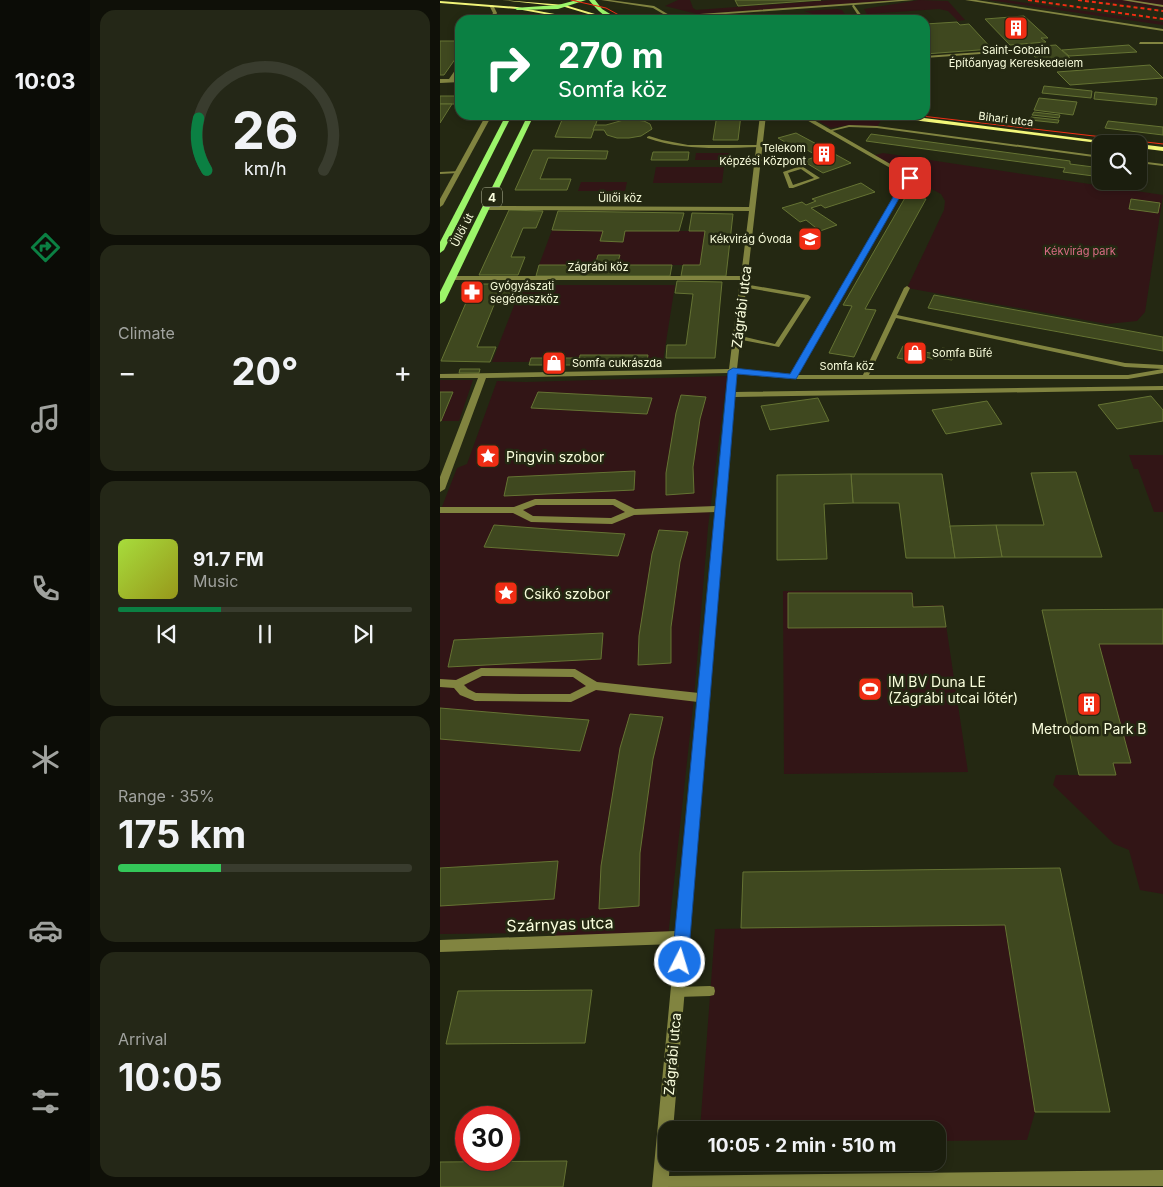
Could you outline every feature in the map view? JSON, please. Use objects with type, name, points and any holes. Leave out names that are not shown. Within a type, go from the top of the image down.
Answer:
[{"type":"main road","points":[[531,2],[551,0]]},
{"type":"main road","points":[[517,8],[540,9],[584,0],[579,15]]},
{"type":"main road","points":[[592,0],[600,10],[608,15]]},
{"type":"main road","points":[[560,15],[566,3]]},
{"type":"main road","name":"Üllői út","points":[[440,250],[506,120]]},
{"type":"main road","name":"Üllői út","points":[[440,301],[529,120]]},
{"type":"street","points":[[440,1],[446,0]]},
{"type":"street","points":[[494,0],[566,3],[598,15]]},
{"type":"street","points":[[967,0],[1163,30]]},
{"type":"street","points":[[440,1],[517,8],[546,15]]},
{"type":"street","points":[[492,6],[495,13],[494,15]]},
{"type":"street","points":[[451,80],[455,73]]},
{"type":"street","points":[[440,80],[455,80]]},
{"type":"street","points":[[440,205],[486,120]]},
{"type":"street","name":"Zágrábi utca","points":[[660,1185],[733,371],[763,120]]},
{"type":"street","points":[[793,377],[906,180],[910,178],[809,120]]},
{"type":"street","name":"Bihari utca","points":[[928,120],[1092,140]]},
{"type":"street","points":[[1147,147],[1163,149]]},
{"type":"street","name":"Üllői köz","points":[[486,208],[753,208]]},
{"type":"street","name":"Zágrábi köz","points":[[451,278],[744,282]]},
{"type":"street","name":"Somfa köz","points":[[440,376],[733,371],[793,377],[1128,376],[1163,369]]},
{"type":"street","points":[[440,489],[483,376]]},
{"type":"street","name":"Somfa köz","points":[[731,395],[1162,390]]},
{"type":"street","points":[[440,510],[515,510],[535,502],[615,502],[633,512]]},
{"type":"street","points":[[515,510],[531,520],[612,521],[633,512],[720,510]]},
{"type":"street","points":[[440,684],[457,684],[481,672],[575,673],[595,686],[703,698]]},
{"type":"street","points":[[457,684],[464,692],[475,697],[520,698],[571,698],[595,686]]},
{"type":"street","name":"Szárnyas utca","points":[[440,946],[682,937]]},
{"type":"street","points":[[660,1185],[1163,1178]]},
{"type":"lane","points":[[603,0],[654,7],[667,15]]},
{"type":"lane","points":[[702,15],[854,6],[912,0]]},
{"type":"lane","points":[[1124,0],[1163,6]]},
{"type":"lane","points":[[854,6],[860,15]]},
{"type":"lane","points":[[1140,43],[1163,43]]},
{"type":"lane","points":[[930,57],[994,52]]},
{"type":"lane","points":[[828,131],[849,126],[878,127],[1092,156]]},
{"type":"lane","points":[[649,137],[663,144],[760,146]]},
{"type":"lane","points":[[758,160],[789,160],[818,178],[791,188],[785,172],[801,168]]},
{"type":"lane","points":[[1147,163],[1163,164]]},
{"type":"lane","points":[[440,172],[458,172]]},
{"type":"lane","points":[[737,337],[777,346],[808,297],[744,282]]},
{"type":"lane","points":[[865,377],[907,288]]},
{"type":"lane","points":[[893,316],[1125,365],[1163,369]]},
{"type":"lane","points":[[677,992],[710,992]]},
{"type":"green space","points":[[678,0],[690,0],[693,8],[696,10],[833,0],[901,0],[709,14],[697,14],[665,6]]},
{"type":"green space","points":[[919,0],[948,1],[965,20],[958,21],[948,11],[939,9],[867,14],[864,9]]},
{"type":"green space","points":[[988,0],[1006,0],[1163,22],[1163,25]]},
{"type":"green space","points":[[1093,0],[1163,0],[1163,9]]},
{"type":"green space","points":[[837,9],[842,10],[845,15],[816,15],[804,11]]},
{"type":"green space","points":[[816,120],[881,120],[877,127],[849,125],[831,128]]},
{"type":"green space","points":[[696,153],[730,153],[730,160],[695,160]]},
{"type":"green space","name":"Kékvirág park","points":[[883,153],[1092,184],[1092,190],[1130,190],[1163,195],[1145,312],[1137,321],[1107,324],[907,288],[944,210],[945,201],[941,194],[871,156]]},
{"type":"green space","points":[[656,167],[724,167],[722,183],[653,183]]},
{"type":"green space","points":[[581,182],[627,182],[625,191],[578,191]]},
{"type":"green space","points":[[552,230],[603,231],[601,241],[623,242],[625,231],[705,231],[700,265],[617,265],[619,255],[598,255],[595,265],[539,265]]},
{"type":"green space","points":[[522,285],[675,285],[663,361],[492,362]]},
{"type":"green space","points":[[727,376],[708,527],[694,697],[668,937],[550,942],[550,933],[440,934],[440,512],[457,468],[467,464],[497,381],[526,382]]},
{"type":"green space","points":[[440,380],[473,380],[459,421],[441,421],[453,393],[440,392]]},
{"type":"green space","points":[[1129,455],[1163,455],[1163,512],[1154,512],[1138,469],[1134,469]]},
{"type":"green space","name":"IM BV Duna LE (Zágrábi utcai lőtér)","points":[[912,590],[914,606],[943,605],[968,772],[784,774],[783,591]]},
{"type":"green space","points":[[1099,644],[1163,644],[1163,894],[1140,890],[1129,850],[1114,844],[1053,785],[1056,775],[1116,775],[1113,763],[1131,763]]},
{"type":"green space","points":[[1005,925],[1035,1112],[1027,1140],[946,1141],[946,1121],[701,1121],[715,929]]},
{"type":"building","points":[[735,0],[821,0],[738,6]]},
{"type":"building","name":"Saint-Gobain Építőanyag Kereskedelem","points":[[1024,16],[1048,38],[1041,38],[1046,42],[1010,45],[985,19]]},
{"type":"building","points":[[957,22],[960,25],[969,24],[992,49],[930,54],[930,24]]},
{"type":"building","points":[[440,41],[455,41],[455,59],[444,75],[440,75]]},
{"type":"building","points":[[1056,45],[1070,58],[1038,60],[1026,47]]},
{"type":"building","points":[[1129,45],[1137,52],[1069,56],[1062,50]]},
{"type":"building","points":[[1150,65],[1163,78],[1070,85],[1057,72]]},
{"type":"building","points":[[1044,86],[1092,91],[1091,98],[1042,93]]},
{"type":"building","points":[[1095,92],[1157,98],[1156,105],[1094,99]]},
{"type":"building","points":[[440,96],[455,96],[455,104],[440,104]]},
{"type":"building","points":[[1039,98],[1077,102],[1073,115],[1034,110]]},
{"type":"building","points":[[440,104],[452,104],[440,123]]},
{"type":"building","points":[[1034,112],[1060,115],[1059,118],[1032,115]]},
{"type":"building","points":[[1031,117],[1059,120],[1058,123],[1030,120]]},
{"type":"building","points":[[562,120],[597,120],[591,138],[555,137]]},
{"type":"building","points":[[624,120],[636,120],[650,124],[652,129],[641,136],[629,138],[617,138],[607,135],[604,130],[593,130],[595,125],[606,125]]},
{"type":"building","points":[[716,120],[740,120],[738,140],[713,140]]},
{"type":"building","points":[[1108,121],[1163,127],[1163,135],[1105,128]]},
{"type":"building","name":"Telekom Képzési Központ","points":[[796,133],[851,163],[823,173],[803,161],[818,156],[807,150],[801,151],[778,138]]},
{"type":"building","points":[[871,134],[1070,161],[1070,164],[1092,167],[1092,176],[1063,172],[1065,168],[866,141]]},
{"type":"building","points":[[533,150],[608,151],[606,159],[548,158],[540,179],[571,179],[567,190],[515,190]]},
{"type":"building","points":[[653,152],[689,152],[688,160],[651,160]]},
{"type":"building","points":[[861,183],[875,192],[825,208],[821,205],[811,208],[837,225],[820,231],[806,220],[800,222],[782,208],[802,202],[806,205],[816,201],[812,199]]},
{"type":"building","points":[[906,196],[926,199],[865,309],[876,310],[854,357],[829,353],[852,306],[843,305]]},
{"type":"building","points":[[1131,199],[1160,203],[1158,213],[1129,209]]},
{"type":"building","points":[[509,210],[543,211],[536,228],[523,228],[511,257],[525,257],[518,275],[479,275]]},
{"type":"building","points":[[558,211],[684,213],[679,231],[625,231],[623,242],[600,241],[603,231],[552,230]]},
{"type":"building","points":[[692,213],[733,214],[726,276],[681,276],[683,265],[700,265],[705,231],[689,231]]},
{"type":"building","points":[[598,255],[620,255],[617,265],[672,265],[670,276],[536,276],[539,265],[595,265]]},
{"type":"building","points":[[677,281],[722,282],[715,358],[666,358],[667,345],[686,345],[693,294],[675,293]]},
{"type":"building","points":[[474,284],[519,284],[515,295],[498,295],[477,347],[496,347],[490,362],[441,361]]},
{"type":"building","points":[[934,295],[1163,337],[1163,351],[928,308]]},
{"type":"building","name":"Somfa Büfé","points":[[903,346],[926,350],[925,352],[935,354],[933,359],[923,356],[921,362],[897,358]]},
{"type":"building","points":[[942,348],[955,350],[952,360],[939,358]]},
{"type":"building","points":[[580,355],[648,355],[647,361],[579,361]]},
{"type":"building","name":"Somfa cukrászda","points":[[531,358],[579,358],[578,365],[529,365]]},
{"type":"building","points":[[460,369],[480,369],[479,373],[459,373]]},
{"type":"building","points":[[440,392],[453,392],[441,421],[440,421]]},
{"type":"building","points":[[538,392],[652,398],[647,414],[531,408]]},
{"type":"building","points":[[681,395],[706,397],[700,419],[693,467],[694,493],[666,495],[666,473],[676,413]]},
{"type":"building","points":[[1151,396],[1163,410],[1163,421],[1117,429],[1098,405]]},
{"type":"building","points":[[818,398],[829,421],[770,430],[761,406]]},
{"type":"building","points":[[987,401],[1002,424],[946,434],[932,410]]},
{"type":"building","points":[[635,471],[634,490],[504,496],[508,477]]},
{"type":"building","points":[[1076,472],[1102,557],[1002,557],[996,525],[1044,525],[1031,473]]},
{"type":"building","points":[[851,474],[942,474],[955,558],[906,558],[899,503],[853,503]]},
{"type":"building","points":[[851,474],[853,503],[824,504],[827,559],[777,560],[777,475]]},
{"type":"building","points":[[494,525],[625,534],[618,556],[484,547]]},
{"type":"building","points":[[996,525],[1002,557],[955,558],[950,526]]},
{"type":"building","points":[[659,530],[688,532],[680,562],[671,627],[671,663],[638,665],[639,636],[652,554]]},
{"type":"building","points":[[788,593],[912,593],[913,607],[943,606],[946,627],[788,628]]},
{"type":"building","name":"Metrodom Park B","points":[[1163,609],[1163,644],[1099,644],[1131,763],[1113,763],[1116,775],[1079,775],[1042,610]]},
{"type":"building","points":[[603,633],[601,659],[448,667],[454,640]]},
{"type":"building","points":[[440,708],[589,720],[580,751],[440,739]]},
{"type":"building","points":[[630,714],[663,717],[653,759],[640,853],[639,906],[599,909],[601,866],[620,748]]},
{"type":"building","points":[[558,861],[554,899],[440,906],[440,868]]},
{"type":"building","points":[[1060,868],[1110,1112],[1035,1112],[1005,925],[741,928],[743,872]]},
{"type":"building","points":[[592,990],[585,1043],[446,1044],[458,991]]},
{"type":"building","points":[[520,1161],[567,1161],[563,1187],[440,1187],[440,1162],[455,1162],[455,1171],[520,1171]]},
{"type":"tram line","points":[[571,0],[606,8],[619,15]]},
{"type":"tram line","points":[[930,117],[1163,144]]},
{"type":"railway","points":[[1028,0],[1163,19]]},
{"type":"railway","points":[[1078,0],[1163,11]]},
{"type":"place","name":"Saint-Gobain Építőanyag Kereskedelem","points":[[1016,28]]},
{"type":"place","name":"Telekom Képzési Központ","points":[[824,154]]},
{"type":"place","name":"Kékvirág Óvoda","points":[[810,239]]},
{"type":"place","name":"Gyógyászati segédeszköz","points":[[472,292]]},
{"type":"place","name":"Somfa Büfé","points":[[915,353]]},
{"type":"place","name":"Somfa cukrászda","points":[[554,363]]},
{"type":"place","name":"Pingvin szobor","points":[[488,456]]},
{"type":"place","name":"Csikó szobor","points":[[506,593]]},
{"type":"place","name":"IM BV Duna LE (Zágrábi utcai lőtér)","points":[[870,689]]},
{"type":"place","name":"Metrodom Park B","points":[[1089,704]]},
{"type":"route","points":[[680,962],[733,371],[793,377],[906,180],[910,178]]}]
